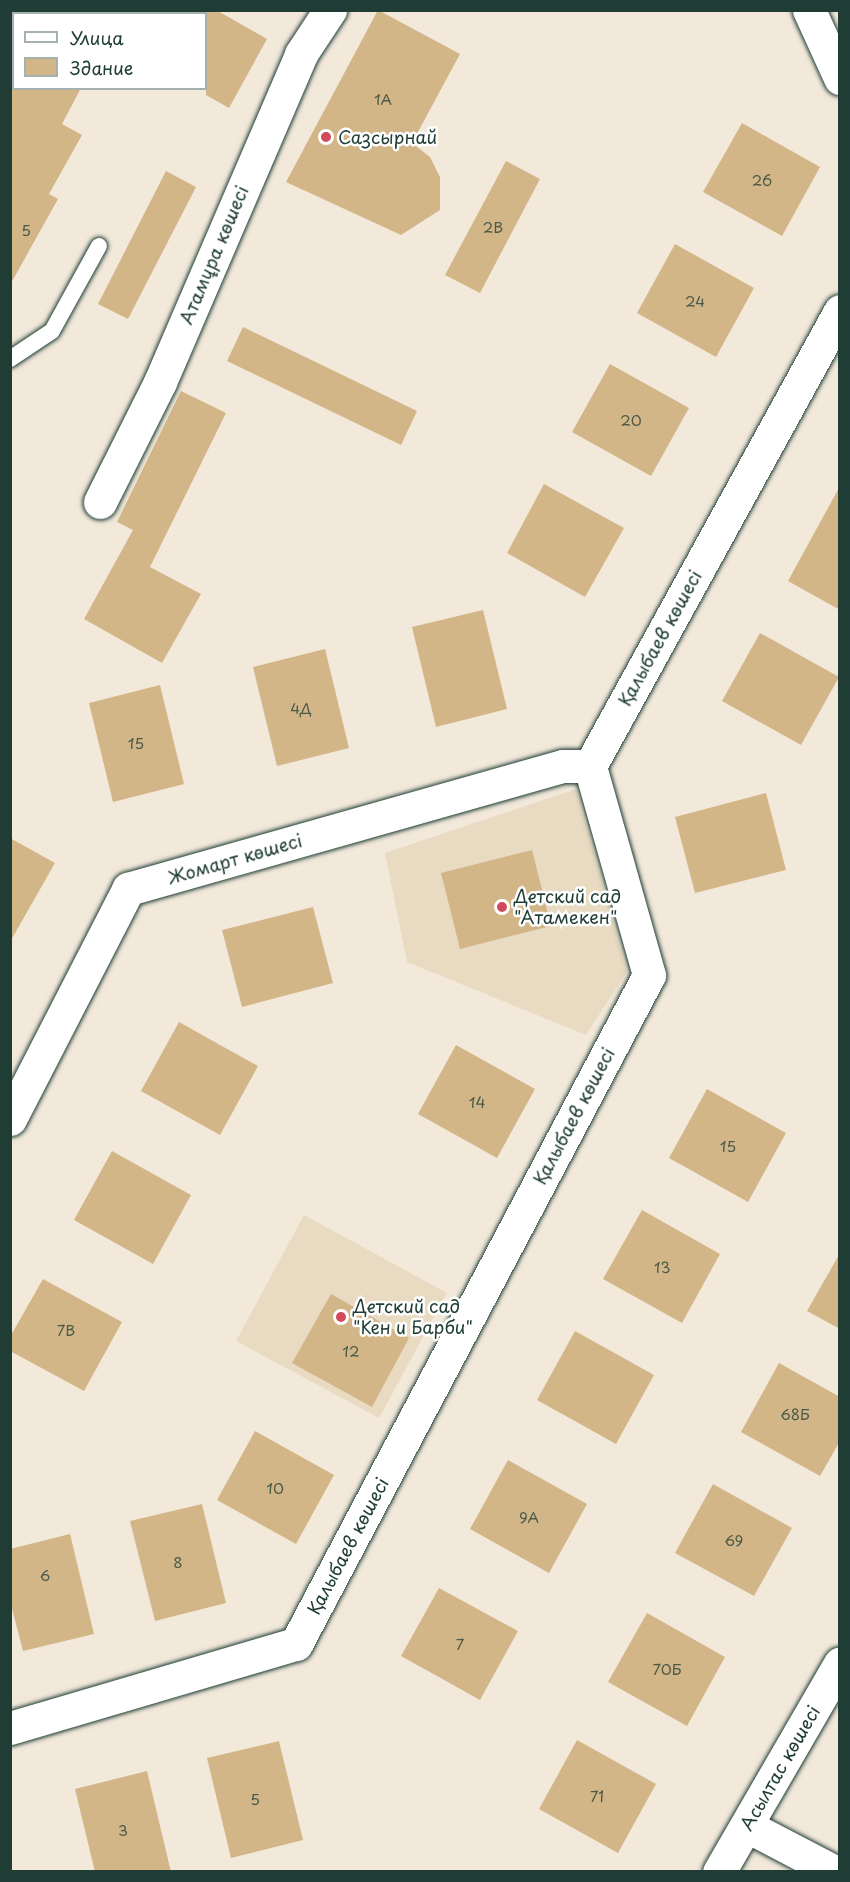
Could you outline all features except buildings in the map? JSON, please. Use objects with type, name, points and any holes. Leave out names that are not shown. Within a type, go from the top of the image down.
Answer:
[{"type":"street","name":"Атамұра көшесі","points":[[100,502],[160,382],[301,54],[330,10]]},
{"type":"street","points":[[809,10],[840,78]]},
{"type":"street","name":"Қалыбаев көшесі","points":[[10,1728],[297,1644],[649,975],[590,766],[840,311]]},
{"type":"street","name":"Жомарт көшесі","points":[[10,1119],[128,889],[563,766],[590,766]]},
{"type":"street","name":"Асылтас көшесі","points":[[719,1872],[840,1663]]},
{"type":"street","points":[[747,1826],[835,1872]]},
{"type":"lane","points":[[10,359],[52,331],[99,246]]},
{"type":"shaded area","name":"Детский сад \"Атамекен\"","points":[[576,789],[627,972],[586,1035],[407,962],[385,853]]},
{"type":"shaded area","name":"Детский сад \"Кен и Барби\"","points":[[304,1215],[447,1293],[379,1418],[236,1341]]},
{"type":"place","name":"Сазсырнай","points":[[326,137]]},
{"type":"place","name":"Детский сад \"Атамекен\"","points":[[502,907]]},
{"type":"place","name":"Детский сад \"Кен и Барби\"","points":[[341,1317]]}]
